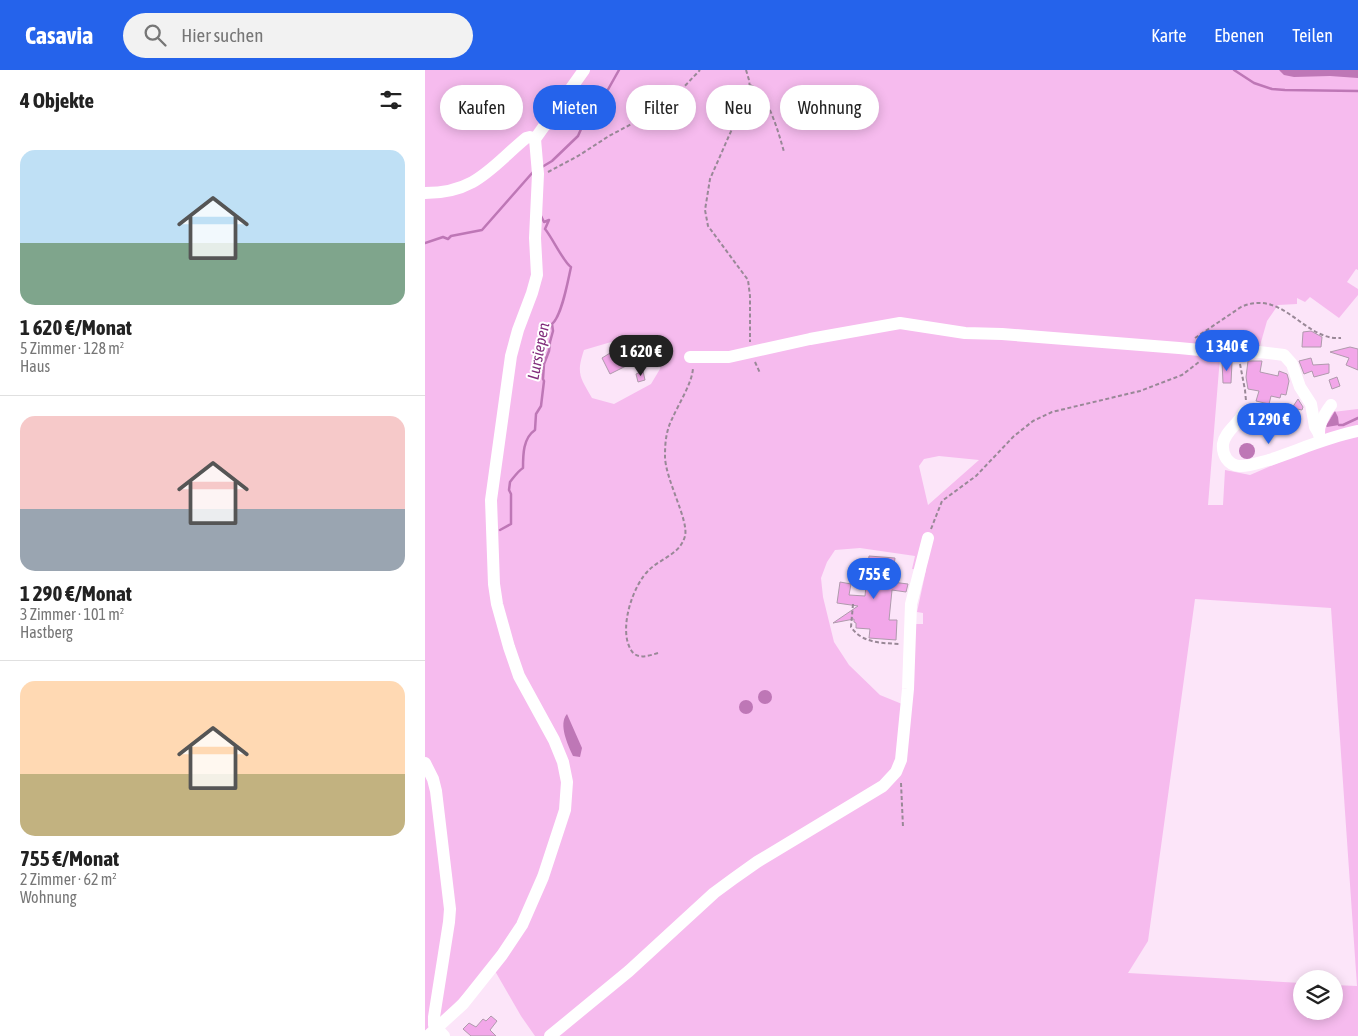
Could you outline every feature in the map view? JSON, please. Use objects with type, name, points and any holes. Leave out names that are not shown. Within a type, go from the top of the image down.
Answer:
[{"type":"street","points":[[436,1033],[463,1004],[502,956],[525,920],[543,877],[562,821],[567,792],[564,769],[554,740],[525,688],[513,660],[502,624],[495,584],[492,492],[511,356],[537,275],[535,244],[538,174],[535,139],[584,70]]},
{"type":"street","points":[[425,193],[445,192],[473,183],[526,138],[535,139]]},
{"type":"street","points":[[690,357],[721,358],[810,339],[900,323],[965,333],[1002,334],[1179,348],[1205,351],[1209,354],[1217,352],[1239,354],[1259,352],[1284,355],[1292,364],[1300,387],[1311,404],[1315,427],[1319,437]]},
{"type":"street","points":[[1319,437],[1331,405]]},
{"type":"street","points":[[1244,412],[1229,431],[1224,442],[1223,455],[1232,465],[1252,464],[1319,437],[1358,431]]},
{"type":"street","points":[[550,1036],[629,971],[714,893],[757,862],[883,786],[896,772],[901,760],[908,689],[908,645],[911,604],[928,538]]},
{"type":"street","points":[[425,763],[433,779],[436,791],[450,909],[435,1005],[434,1023],[436,1033]]},
{"type":"path","points":[[538,174],[545,173],[562,165],[609,136],[647,117],[681,90],[700,70]]},
{"type":"path","points":[[746,70],[750,85]]},
{"type":"path","points":[[770,115],[785,152]]},
{"type":"path","points":[[731,130],[710,179],[705,210],[708,226],[748,280],[750,296],[750,347],[752,352]]},
{"type":"path","points":[[1196,338],[1241,307],[1247,304],[1260,303],[1278,308],[1324,335],[1335,339],[1341,338]]},
{"type":"path","points":[[928,538],[937,508],[942,501],[977,476],[1014,436],[1033,421],[1052,412],[1123,396],[1170,380],[1190,371],[1209,354]]},
{"type":"path","points":[[658,653],[641,657],[633,653],[627,640],[626,618],[646,573],[673,554],[679,548],[685,535],[685,525],[666,470],[665,454],[669,425],[693,370],[690,357]]},
{"type":"path","points":[[1240,364],[1246,395]]},
{"type":"path","points":[[853,604],[851,627],[859,636],[868,640],[908,645]]},
{"type":"path","points":[[896,772],[900,778],[902,791],[903,827]]},
{"type":"shaded area","points":[[425,70],[1358,70],[1358,270],[1356,269],[1347,282],[1358,289],[1358,295],[1339,318],[1310,297],[1305,302],[1297,298],[1297,304],[1278,305],[1267,321],[1259,349],[1220,357],[1208,505],[1223,505],[1225,470],[1250,475],[1315,447],[1333,412],[1358,409],[1358,1036],[535,1036],[521,1016],[491,964],[440,1020],[425,1031]],"holes":[[[628,337],[652,338],[664,347],[660,369],[651,384],[614,404],[592,398],[580,370],[584,350]],[[939,456],[979,460],[928,505],[919,466],[924,459]],[[860,548],[915,556],[912,569],[926,570],[917,612],[923,613],[923,624],[914,624],[902,704],[880,695],[849,665],[834,642],[823,597],[821,578],[827,562],[835,550]],[[1195,599],[1331,608],[1357,986],[1343,985],[1343,1020],[1293,1020],[1293,983],[1128,973],[1148,941]]]},
{"type":"shaded area","points":[[1279,70],[1358,70],[1358,78],[1330,76],[1294,77],[1284,75]]},
{"type":"shaded area","points":[[1335,411],[1339,425],[1327,427],[1326,426]]},
{"type":"shaded area","points":[[1244,443],[1250,443],[1255,448],[1253,457],[1244,459],[1239,454],[1239,448]]},
{"type":"shaded area","points":[[762,690],[768,690],[772,697],[768,704],[762,704],[758,700],[758,694]]},
{"type":"shaded area","points":[[743,700],[749,700],[753,707],[749,714],[743,714],[739,710],[739,704]]},
{"type":"shaded area","points":[[567,714],[582,748],[580,757],[573,756],[565,735],[563,723]]},
{"type":"building","points":[[1311,331],[1322,337],[1321,347],[1302,347],[1303,332]]},
{"type":"building","points":[[1350,347],[1358,349],[1358,370],[1346,365],[1349,358],[1330,352]]},
{"type":"building","points":[[615,350],[617,354],[622,352],[628,365],[610,374],[602,358]]},
{"type":"building","points":[[1311,358],[1313,365],[1329,364],[1329,373],[1314,377],[1312,371],[1304,374],[1299,361]]},
{"type":"building","points":[[1222,361],[1232,362],[1231,383],[1223,383]]},
{"type":"building","points":[[1248,361],[1262,361],[1260,372],[1278,376],[1279,371],[1287,374],[1289,381],[1286,395],[1281,394],[1280,398],[1271,396],[1269,404],[1256,401],[1259,391],[1248,389],[1246,377]]},
{"type":"building","points":[[643,371],[645,380],[638,382],[636,374]]},
{"type":"building","points":[[1337,377],[1340,386],[1332,389],[1329,380]]},
{"type":"building","points":[[1298,399],[1303,407],[1302,410],[1292,408]]},
{"type":"building","points":[[869,556],[895,558],[892,582],[908,584],[906,592],[892,590],[889,620],[897,620],[896,640],[869,638],[870,629],[856,628],[854,619],[833,623],[858,606],[837,603],[840,582],[851,584],[849,595],[865,596]]},
{"type":"building","points":[[491,1016],[497,1021],[490,1030],[496,1036],[471,1036],[463,1029],[469,1023],[476,1027],[483,1019],[486,1021]]},
{"type":"waterway","name":"Lursiepen","points":[[542,167],[552,161],[578,136],[585,120],[601,102],[619,70]]},
{"type":"waterway","points":[[1234,70],[1254,83],[1272,89],[1358,91]]},
{"type":"waterway","points":[[425,243],[443,237],[448,239],[451,236],[482,230],[533,172]]},
{"type":"waterway","name":"Lursiepen","points":[[500,530],[511,524],[510,482],[523,468],[526,442],[535,430],[536,414],[541,406],[544,364],[549,351],[553,331],[552,324],[556,320],[562,306],[571,267],[545,229],[549,220],[544,222],[541,216]]},
{"type":"waterway","points":[[1339,425],[1358,418]]}]
